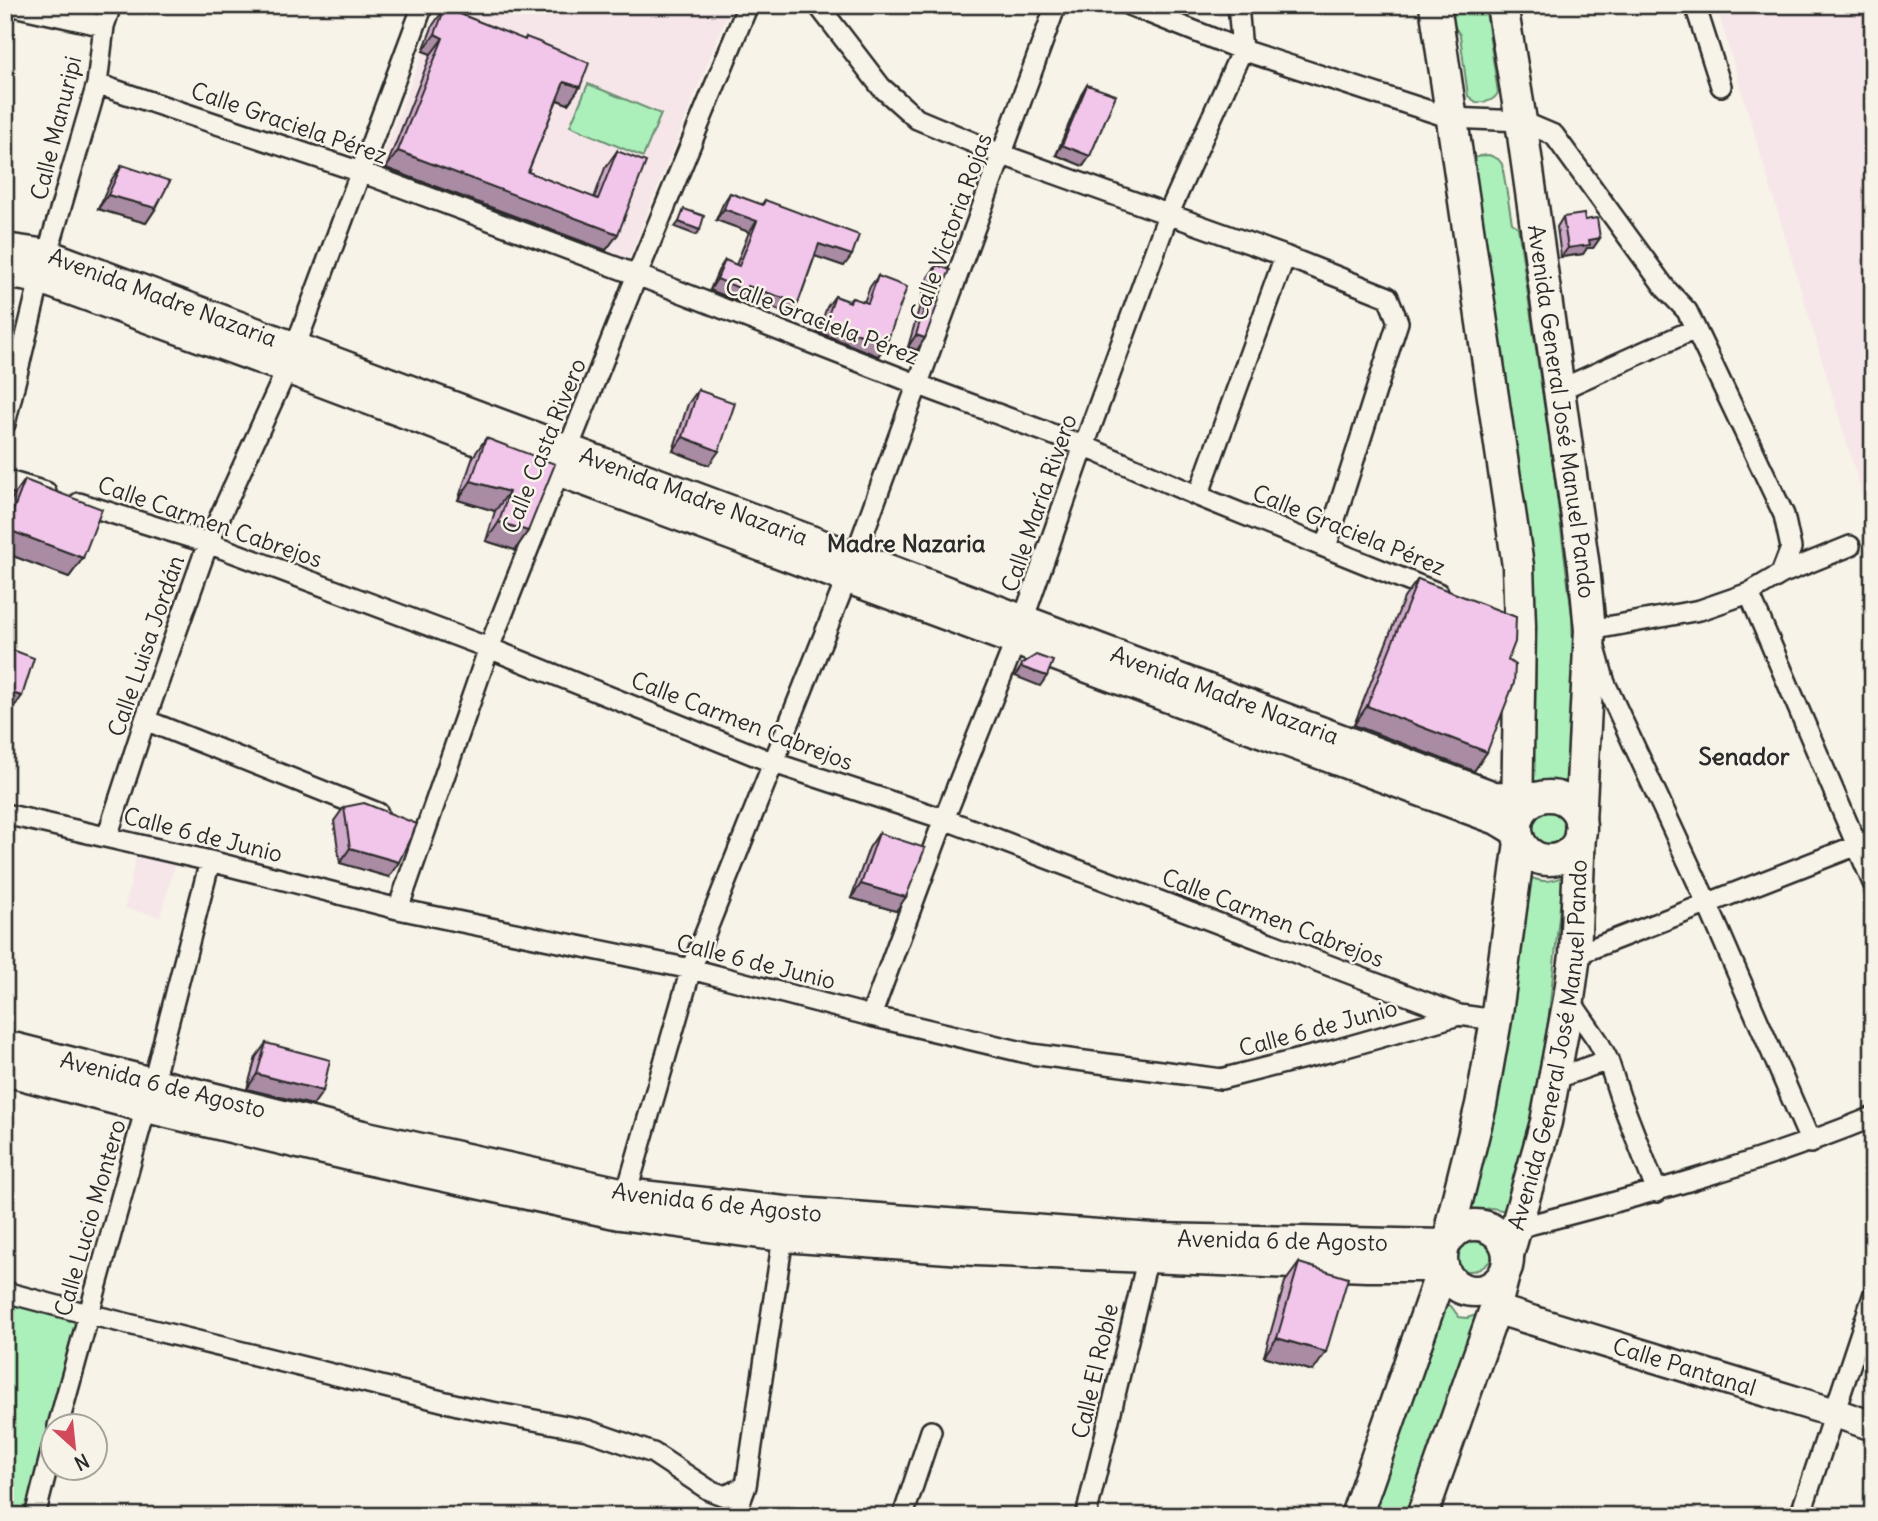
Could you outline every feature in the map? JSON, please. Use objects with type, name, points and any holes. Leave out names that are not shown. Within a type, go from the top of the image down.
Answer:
[{"type":"main road","points":[[1434,5],[1518,566],[1513,624],[1522,818],[1526,851],[1546,860],[1556,859],[1572,849],[1578,841],[1580,827],[1577,813],[1570,804],[1561,798],[1550,796],[1522,818],[1496,1020],[1481,1105],[1451,1221],[1447,1249],[1448,1277],[1457,1285],[1486,1300]]},
{"type":"main road","name":"Avenida General José Manuel Pando","points":[[1422,1516],[1486,1300],[1546,1122],[1575,955],[1590,630],[1584,567],[1502,5]]},
{"type":"main road","name":"Avenida Madre Nazaria","points":[[5,248],[44,267],[1020,631],[1493,796],[1522,818]]},
{"type":"main road","name":"Avenida Madre Nazaria","points":[[5,273],[44,267]]},
{"type":"main road","name":"Avenida 6 de Agosto","points":[[5,1045],[150,1095]]},
{"type":"main road","name":"Avenida 6 de Agosto","points":[[5,1071],[367,1136],[623,1204],[783,1237],[976,1251],[1149,1249]]},
{"type":"main road","name":"Avenida 6 de Agosto","points":[[623,1204],[785,1211],[1149,1249],[1353,1267],[1447,1249]]},
{"type":"main road","points":[[1356,1516],[1447,1249],[1469,1226],[1484,1226],[1506,1247]]},
{"type":"main road","name":"Calle Pantanal","points":[[1486,1300],[1873,1426]]},
{"type":"street","points":[[9,5],[104,26]]},
{"type":"street","name":"Calle Manuripi","points":[[5,424],[44,267],[97,84],[104,26],[111,5]]},
{"type":"street","name":"Calle Luisa Jordán","points":[[107,836],[208,543],[291,358],[423,5]]},
{"type":"street","name":"Calle Casta Rivero","points":[[398,909],[412,827],[489,648],[748,5]]},
{"type":"street","points":[[818,5],[881,87],[917,119],[1003,155],[1284,256],[1388,297],[1398,322],[1326,547]]},
{"type":"street","name":"Calle Victoria Rojas","points":[[623,1204],[691,970],[851,568],[1056,5]]},
{"type":"street","points":[[1129,5],[1242,50],[1451,118],[1521,121],[1555,135],[1666,289],[1687,311],[1784,515],[1791,548],[1781,574]]},
{"type":"street","name":"Calle María Rivero","points":[[871,1016],[944,819],[1020,631],[1168,215],[1242,50],[1238,5]]},
{"type":"street","points":[[1695,5],[1721,86]]},
{"type":"street","name":"Calle Graciela Pérez","points":[[97,84],[361,172],[637,275],[1084,446],[1198,496],[1455,600]]},
{"type":"street","points":[[1198,496],[1284,256]]},
{"type":"street","points":[[1559,390],[1695,329]]},
{"type":"street","name":"Calle Carmen Cabrejos","points":[[5,480],[208,543],[489,648],[774,763],[944,819],[1458,1015]]},
{"type":"street","points":[[1811,1143],[1707,903],[1605,683],[1590,630],[1700,610],[1749,593],[1781,574],[1850,546]]},
{"type":"street","points":[[1749,593],[1865,842],[1873,883]]},
{"type":"street","points":[[145,720],[412,827]]},
{"type":"street","name":"Calle 6 de Junio","points":[[5,814],[210,860],[398,909],[691,970],[1031,1054],[1221,1079],[1458,1015],[1496,1020]]},
{"type":"street","points":[[1575,955],[1865,842]]},
{"type":"street","name":"Calle Lucio Montero","points":[[62,1412],[150,1095],[210,860]]},
{"type":"street","points":[[1569,999],[1608,1060],[1657,1192]]},
{"type":"street","points":[[1553,1079],[1608,1060]]},
{"type":"street","points":[[1506,1247],[1657,1192],[1811,1143],[1873,1117]]},
{"type":"street","points":[[735,1516],[746,1486],[783,1237]]},
{"type":"street","name":"Calle El Roble","points":[[1086,1516],[1149,1249]]},
{"type":"street","points":[[5,1292],[466,1407],[587,1430],[653,1453],[709,1490],[725,1496],[746,1486]]},
{"type":"street","points":[[1800,1516],[1873,1296]]},
{"type":"street","points":[[903,1516],[931,1431]]},
{"type":"street","points":[[35,1516],[44,1482]]},
{"type":"shaded area","points":[[441,5],[731,5],[628,261],[379,166]]},
{"type":"shaded area","points":[[1716,5],[1873,5],[1873,531],[1784,233]]},
{"type":"shaded area","points":[[138,848],[177,858],[160,917],[125,908]]},
{"type":"green space","points":[[1447,5],[1485,5],[1498,93],[1491,100],[1476,102],[1468,96],[1460,35],[1449,18]]},
{"type":"green space","points":[[588,84],[661,114],[643,157],[570,126]]},
{"type":"green space","points":[[1489,155],[1502,164],[1512,223],[1518,227],[1554,473],[1572,616],[1570,788],[1549,783],[1528,787],[1535,716],[1536,649],[1529,577],[1471,161],[1479,156]]},
{"type":"green space","points":[[1550,809],[1563,814],[1568,827],[1563,840],[1550,845],[1537,840],[1532,827],[1537,814]]},
{"type":"green space","points":[[1526,876],[1544,881],[1563,877],[1545,1053],[1511,1212],[1492,1208],[1466,1212]]},
{"type":"green space","points":[[1475,1232],[1495,1239],[1495,1251],[1485,1266],[1468,1271],[1452,1264],[1450,1252],[1466,1233]]},
{"type":"green space","points":[[5,1297],[78,1316],[52,1412],[38,1412],[38,1464],[24,1516],[5,1516]]},
{"type":"green space","points":[[1441,1303],[1451,1306],[1459,1317],[1467,1318],[1479,1314],[1410,1516],[1372,1516]]},
{"type":"building","points":[[445,8],[589,63],[580,87],[564,82],[528,172],[598,199],[617,151],[646,162],[618,234],[398,151],[443,38],[435,34]]},
{"type":"building","points":[[1087,85],[1116,95],[1090,156],[1062,145]]},
{"type":"building","points":[[122,165],[170,181],[156,208],[108,195]]},
{"type":"building","points":[[730,193],[763,205],[765,200],[859,235],[852,255],[819,244],[798,303],[748,286],[746,291],[717,279],[725,260],[739,266],[757,221],[724,209]]},
{"type":"building","points":[[684,209],[704,216],[700,230],[679,222]]},
{"type":"building","points":[[1584,214],[1585,220],[1597,218],[1600,238],[1589,240],[1590,245],[1568,248],[1563,217]]},
{"type":"building","points":[[937,265],[950,270],[925,338],[916,335]]},
{"type":"building","points":[[5,275],[14,275],[10,304],[5,303]]},
{"type":"building","points":[[878,276],[907,287],[886,345],[826,321],[835,296],[850,302],[852,298],[868,303]]},
{"type":"building","points":[[698,390],[735,403],[719,451],[683,437]]},
{"type":"building","points":[[486,438],[555,464],[528,531],[499,522],[509,492],[471,481]]},
{"type":"building","points":[[25,480],[102,509],[83,558],[6,529]]},
{"type":"building","points":[[1418,579],[1516,617],[1515,642],[1508,660],[1515,665],[1514,683],[1487,752],[1367,706]]},
{"type":"building","points":[[5,647],[34,658],[22,696],[5,691]]},
{"type":"building","points":[[1036,655],[1053,661],[1047,676],[1021,667]]},
{"type":"building","points":[[364,803],[417,824],[399,862],[350,848],[344,807]]},
{"type":"building","points":[[879,833],[925,848],[906,897],[861,884]]},
{"type":"building","points":[[266,1043],[330,1060],[323,1091],[257,1074]]},
{"type":"building","points":[[1299,1263],[1348,1278],[1326,1352],[1277,1338]]},
{"type":"district","name":"Madre Nazaria","points":[[906,544]]},
{"type":"district","name":"Senador","points":[[1744,757]]}]
